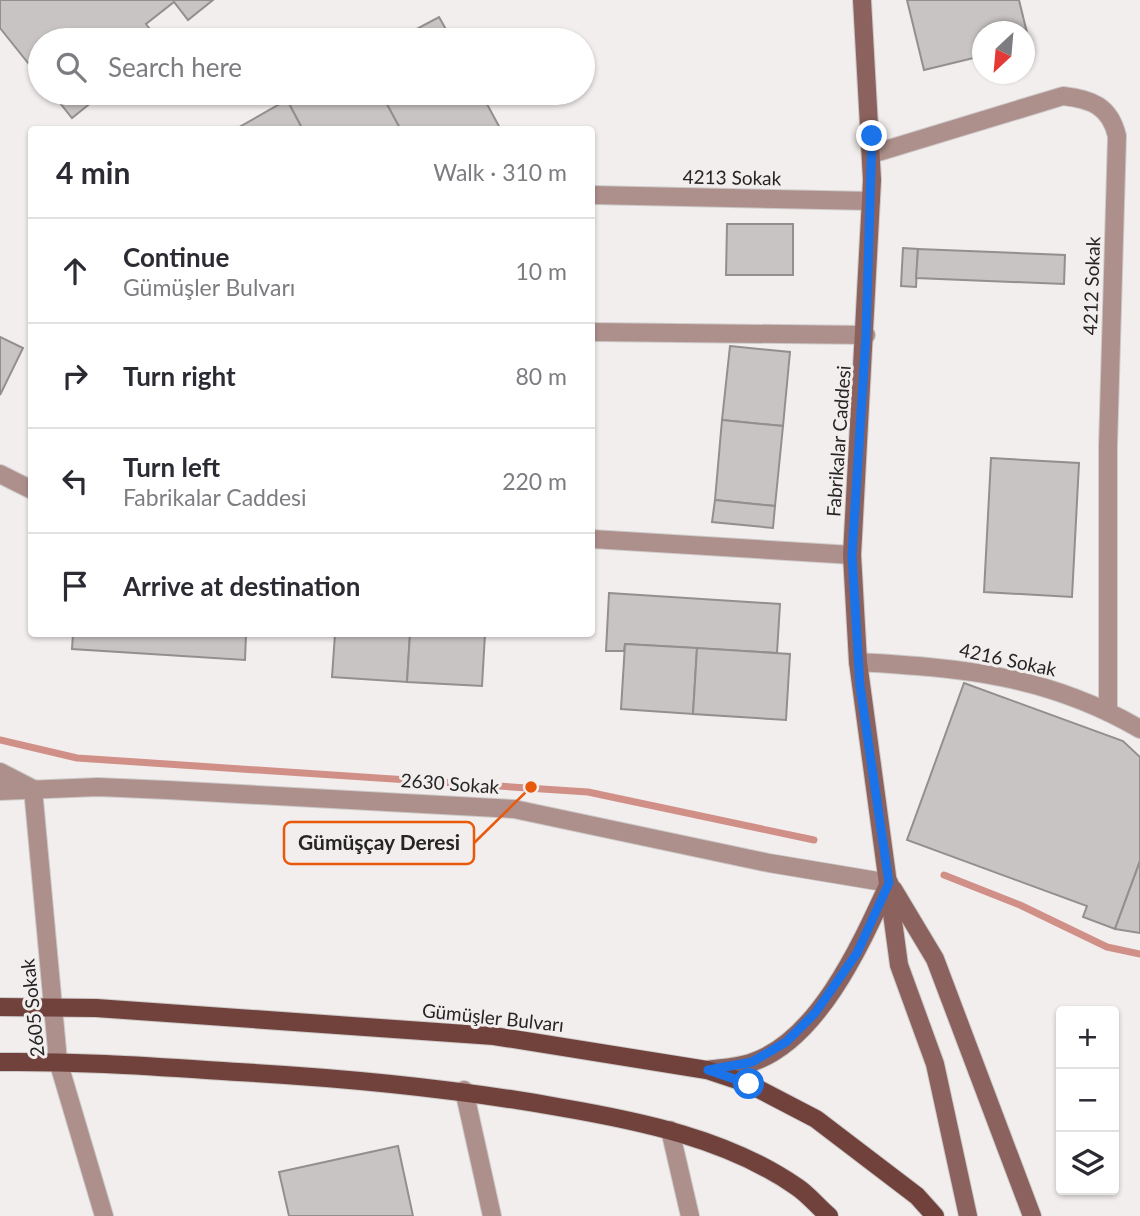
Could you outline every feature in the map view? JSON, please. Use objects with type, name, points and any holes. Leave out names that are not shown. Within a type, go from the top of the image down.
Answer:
[{"type":"main road","name":"Gümüşler Bulvarı","points":[[0,1007],[52,1006],[494,1036],[708,1070],[749,1084],[816,1119],[917,1196],[934,1216]]},
{"type":"main road","points":[[0,1062],[58,1061],[305,1075],[464,1090],[670,1130],[733,1153],[798,1188],[829,1216]]},
{"type":"street","name":"Fabrikalar Caddesi","points":[[862,0],[872,155],[866,335],[852,555],[858,662],[900,965],[935,1064],[968,1216]]},
{"type":"street","name":"4212 Sokak","points":[[872,155],[1063,96],[1085,99],[1102,107],[1114,122],[1117,136],[1108,446],[1108,712]]},
{"type":"street","name":"4213 Sokak","points":[[595,195],[871,201]]},
{"type":"street","points":[[595,332],[866,335]]},
{"type":"street","points":[[0,474],[28,488]]},
{"type":"street","points":[[595,539],[852,555]]},
{"type":"street","name":"4216 Sokak","points":[[858,662],[962,668],[998,675],[1060,691],[1140,729]]},
{"type":"street","points":[[0,772],[33,789]]},
{"type":"street","name":"2605 Sokak","points":[[33,789],[58,1061],[104,1216]]},
{"type":"street","name":"2630 Sokak","points":[[0,791],[180,790],[514,809],[769,863],[889,883]]},
{"type":"street","points":[[708,1070],[752,1062],[786,1042],[815,1013],[857,953],[889,883]]},
{"type":"street","points":[[889,883],[935,959],[1032,1216]]},
{"type":"street","points":[[464,1090],[492,1216]]},
{"type":"street","points":[[670,1130],[690,1216]]},
{"type":"building","points":[[0,0],[213,0],[188,20],[174,2],[146,24],[149,28],[28,28],[28,63],[0,28]]},
{"type":"building","points":[[907,0],[1019,0],[1024,21],[972,21],[972,58],[924,70]]},
{"type":"building","points":[[439,17],[445,28],[418,28]]},
{"type":"building","points":[[62,105],[88,105],[72,118]]},
{"type":"building","points":[[278,105],[290,105],[301,126],[241,126]]},
{"type":"building","points":[[290,105],[387,105],[399,126],[301,126]]},
{"type":"building","points":[[387,105],[487,105],[499,126],[399,126]]},
{"type":"building","points":[[727,224],[793,224],[793,275],[726,275]]},
{"type":"building","points":[[903,248],[918,249],[916,287],[901,286]]},
{"type":"building","points":[[918,249],[1065,255],[1064,284],[916,278]]},
{"type":"building","points":[[0,337],[23,348],[0,395]]},
{"type":"building","points":[[730,346],[790,352],[783,426],[722,420]]},
{"type":"building","points":[[722,420],[783,426],[775,506],[715,500]]},
{"type":"building","points":[[991,458],[1079,463],[1072,597],[984,592]]},
{"type":"building","points":[[715,500],[775,506],[773,528],[712,522]]},
{"type":"building","points":[[609,593],[780,604],[777,653],[625,644],[624,651],[606,651]]},
{"type":"building","points":[[73,637],[246,637],[245,660],[72,649]]},
{"type":"building","points":[[335,637],[410,637],[407,682],[332,677]]},
{"type":"building","points":[[410,637],[485,637],[482,686],[407,682]]},
{"type":"building","points":[[625,644],[697,648],[693,714],[621,709]]},
{"type":"building","points":[[697,648],[790,654],[786,720],[693,714]]},
{"type":"building","points":[[964,683],[1123,741],[1140,757],[1140,861],[1115,929],[1083,917],[1087,906],[907,840]]},
{"type":"building","points":[[1140,861],[1140,933],[1115,929]]},
{"type":"building","points":[[398,1146],[413,1216],[289,1216],[279,1172]]},
{"type":"waterway","points":[[0,740],[77,758],[588,792],[814,840]]},
{"type":"waterway","points":[[944,875],[1020,905],[1107,947],[1140,954]]},
{"type":"place","name":"Gümüşçay Deresi","points":[[531,787]]},
{"type":"route","points":[[749,1084],[708,1070],[752,1062],[786,1042],[815,1013],[857,953],[889,883],[860,686],[852,555],[866,335],[872,136]]}]
